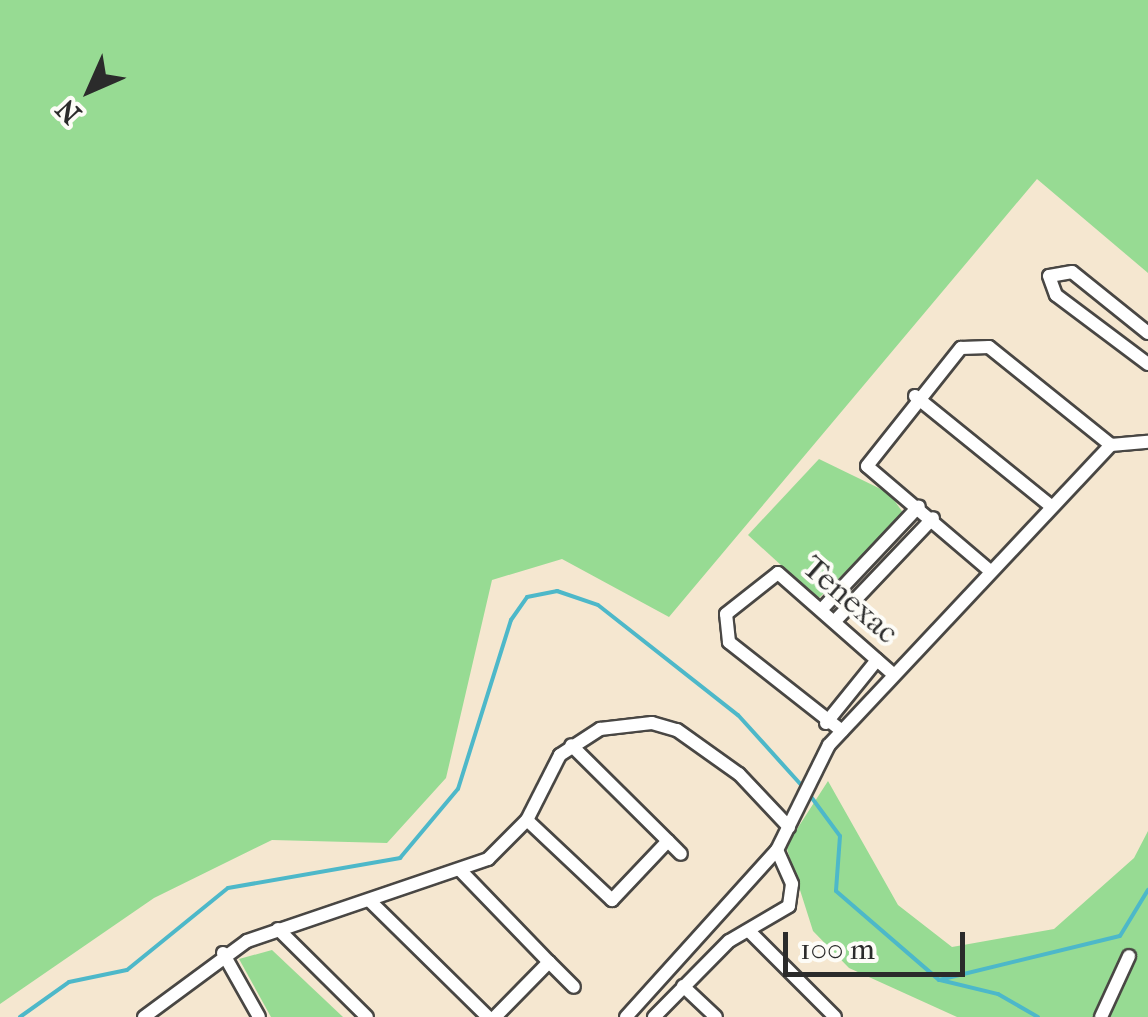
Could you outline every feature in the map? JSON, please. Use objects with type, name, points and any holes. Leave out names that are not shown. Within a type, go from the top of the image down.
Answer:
[{"type":"street","points":[[1148,333],[1072,272],[1049,276],[1056,295],[1148,364]]},
{"type":"street","points":[[989,570],[866,461],[916,396],[974,341],[1110,444],[1148,442]]},
{"type":"street","points":[[916,396],[1052,507]]},
{"type":"street","points":[[626,1017],[778,850],[825,752],[842,731],[1110,444]]},
{"type":"street","points":[[822,609],[919,506]]},
{"type":"street","points":[[835,621],[933,518]]},
{"type":"street","name":"Tenexac","points":[[826,718],[721,626],[769,573],[822,609],[892,674]]},
{"type":"street","points":[[825,752],[826,718],[878,660]]},
{"type":"street","points":[[826,718],[842,731]]},
{"type":"street","points":[[153,1014],[224,952],[278,929],[460,872],[503,848],[527,820],[570,745],[620,724],[666,726],[725,762],[789,827]]},
{"type":"street","points":[[570,745],[681,854]]},
{"type":"street","points":[[527,820],[617,904],[668,841]]},
{"type":"street","points":[[654,1017],[728,940],[750,932],[792,899],[778,850]]},
{"type":"street","points":[[460,872],[574,987]]},
{"type":"street","points":[[371,902],[492,1017],[549,962]]},
{"type":"street","points":[[278,929],[367,1017]]},
{"type":"street","points":[[750,932],[836,1017]]},
{"type":"street","points":[[224,952],[259,1017]]},
{"type":"street","points":[[1100,1017],[1128,956]]},
{"type":"street","points":[[683,986],[716,1017]]},
{"type":"green space","points":[[0,0],[1148,0],[1148,273],[1037,179],[669,617],[562,559],[492,580],[446,778],[387,843],[272,840],[154,898],[0,1004]]},
{"type":"green space","points":[[819,459],[889,493],[904,514],[818,599],[748,535]]},
{"type":"green space","points":[[828,781],[898,905],[952,947],[1054,929],[1134,858],[1148,831],[1148,1017],[957,1017],[849,968],[813,931],[786,846]]},
{"type":"green space","points":[[272,950],[343,1017],[271,1017],[239,959]]},
{"type":"waterway","points":[[20,1017],[69,982],[127,970],[228,888],[400,858],[458,789],[511,620],[527,597],[557,591],[598,605],[738,715],[803,787]]},
{"type":"waterway","points":[[809,794],[840,836],[836,891],[939,980],[1120,936],[1148,890]]},
{"type":"waterway","points":[[940,980],[998,994],[1038,1017]]}]
